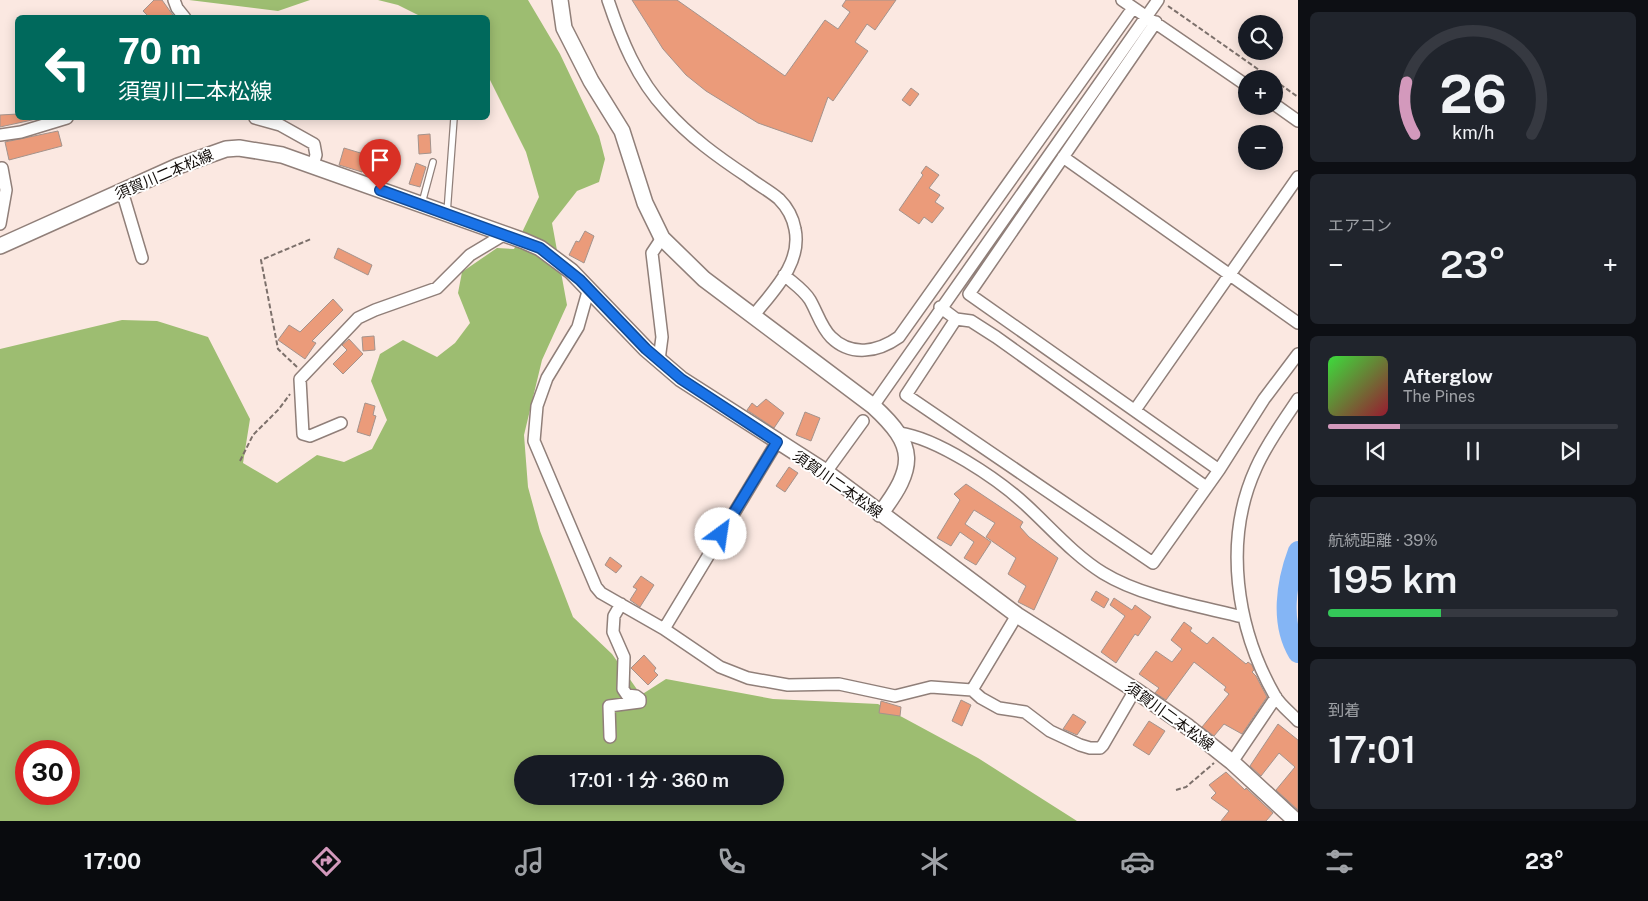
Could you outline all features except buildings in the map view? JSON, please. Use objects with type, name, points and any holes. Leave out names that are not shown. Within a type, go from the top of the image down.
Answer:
[{"type":"main road","points":[[560,0],[564,28],[591,82],[610,108],[622,131],[645,203],[662,238],[704,279],[873,406],[894,425],[906,449],[904,477],[893,497],[880,514]]},
{"type":"main road","name":"須賀川二本松線","points":[[0,246],[178,166],[226,148],[249,148],[268,151],[313,165],[540,248],[589,288],[646,349],[681,379],[826,472],[1017,615],[1135,690],[1228,758],[1291,819]]},
{"type":"street","points":[[174,0],[183,15]]},
{"type":"street","points":[[608,0],[625,47],[643,80],[664,109],[698,142],[779,199],[789,213],[795,228],[796,242],[793,259],[784,275],[754,315]]},
{"type":"street","points":[[1122,0],[1238,79]]},
{"type":"street","points":[[873,406],[940,307],[1163,3]]},
{"type":"street","points":[[784,275],[810,300],[830,337],[847,348],[874,350],[899,337],[1133,8]]},
{"type":"street","points":[[1151,19],[1063,157],[969,294],[1219,470]]},
{"type":"street","points":[[1283,110],[1298,121]]},
{"type":"street","points":[[0,135],[21,132],[60,120]]},
{"type":"street","points":[[262,120],[280,125],[314,144],[316,155],[313,165]]},
{"type":"street","points":[[1063,157],[1298,323]]},
{"type":"street","points":[[0,224],[6,190],[2,168]]},
{"type":"street","points":[[1134,410],[1298,177]]},
{"type":"street","points":[[122,191],[142,258]]},
{"type":"street","points":[[341,423],[310,436],[303,434],[302,377],[358,318],[437,288],[470,255],[506,234]]},
{"type":"street","points":[[659,360],[662,337],[652,253],[662,238]]},
{"type":"street","points":[[589,288],[578,327],[547,378],[537,406],[534,441],[596,587],[664,629],[720,667],[748,678],[788,685],[839,684],[895,696],[932,687],[972,690],[981,698],[999,708],[1025,712],[1050,730],[1090,748],[1100,748],[1103,745],[1135,690]]},
{"type":"street","points":[[940,307],[956,319],[971,321],[996,337],[1206,487]]},
{"type":"street","points":[[956,319],[906,395],[1153,563],[1219,470],[1264,399],[1298,354]]},
{"type":"street","points":[[1298,399],[1256,468],[1240,517],[1238,568],[1243,617],[1258,658],[1276,697],[1298,721]]},
{"type":"street","points":[[826,472],[863,421]]},
{"type":"street","points":[[899,434],[914,435],[943,448],[998,483],[1024,503],[1090,564],[1104,574],[1146,591],[1243,617]]},
{"type":"street","points":[[664,629],[777,442]]},
{"type":"street","points":[[610,737],[609,706],[640,702],[640,699],[636,696],[627,695],[624,690],[624,657],[613,632],[614,616],[621,604]]},
{"type":"street","points":[[972,690],[1017,615]]},
{"type":"street","points":[[1228,758],[1276,697]]},
{"type":"lane","points":[[447,213],[454,120]]},
{"type":"lane","points":[[422,204],[433,162]]},
{"type":"path","points":[[1163,3],[1260,70]]},
{"type":"path","points":[[1283,86],[1298,97]]},
{"type":"path","points":[[240,462],[253,435],[278,409],[302,377],[278,349],[261,260],[311,240]]},
{"type":"path","points":[[1176,790],[1186,787],[1228,758]]},
{"type":"green space","points":[[189,0],[310,0],[278,11]]},
{"type":"green space","points":[[378,0],[528,0],[560,54],[599,136],[605,159],[599,182],[577,191],[552,223],[567,305],[542,360],[524,435],[528,487],[540,531],[573,617],[612,654],[641,695],[666,679],[773,699],[878,704],[978,758],[1077,821],[0,821],[0,349],[122,320],[157,321],[208,337],[250,419],[243,463],[277,483],[317,455],[344,462],[372,449],[387,420],[371,381],[380,354],[403,340],[437,357],[455,343],[470,323],[458,293],[462,272],[497,248],[514,249],[539,197],[526,152],[490,80],[490,15],[418,15],[398,5]]},
{"type":"waterway","points":[[1298,551],[1290,576],[1287,603],[1289,629],[1298,653]]},
{"type":"route","points":[[380,190],[540,248],[589,288],[646,349],[681,379],[777,442],[721,534]]}]
